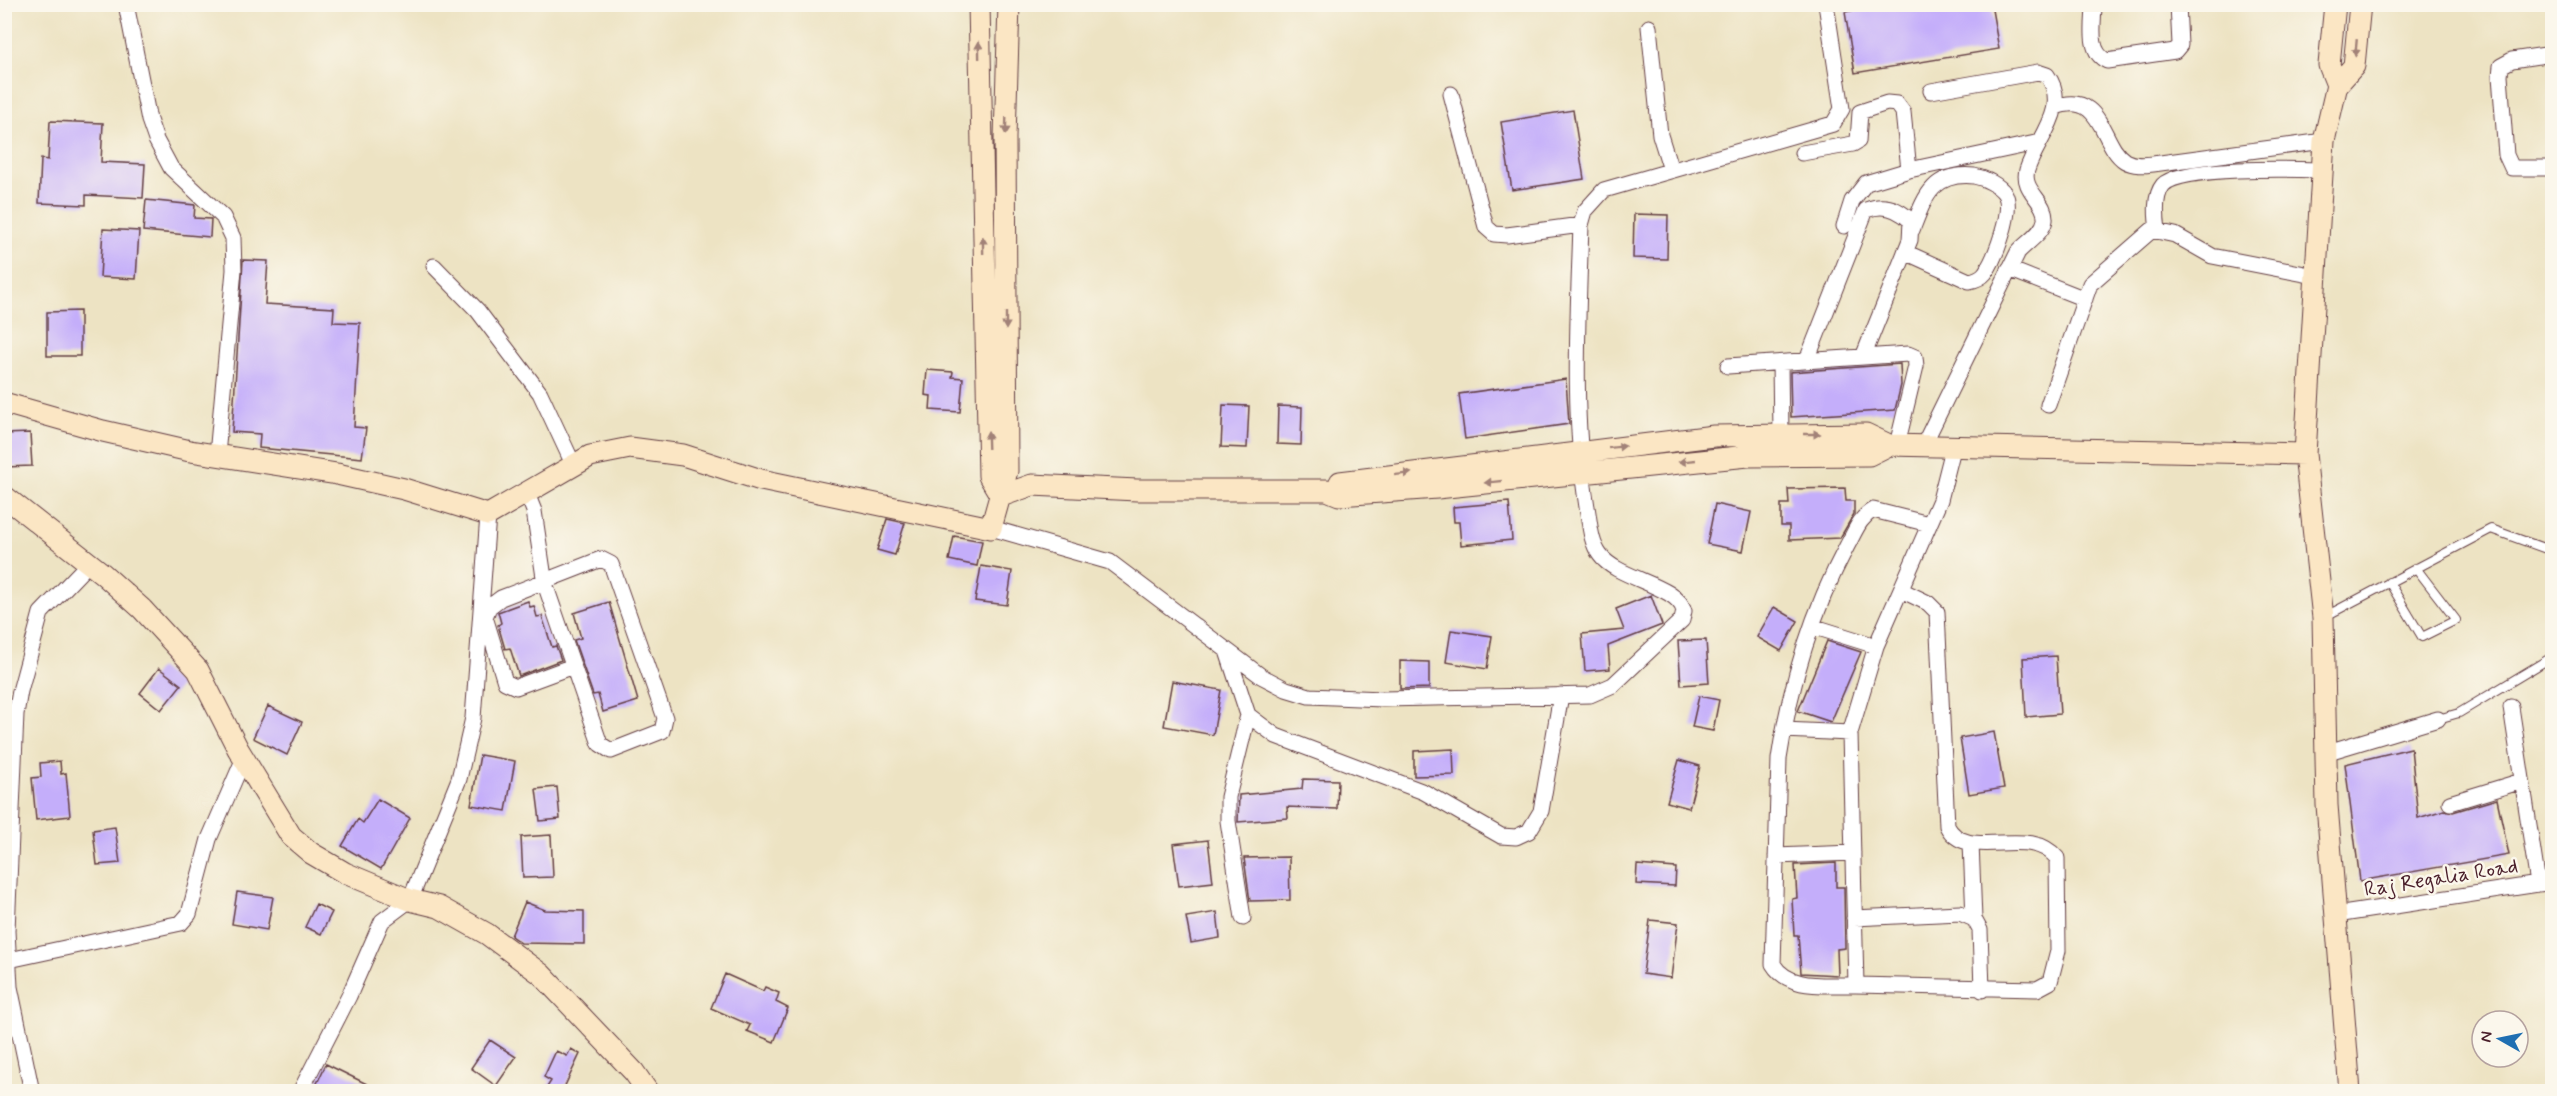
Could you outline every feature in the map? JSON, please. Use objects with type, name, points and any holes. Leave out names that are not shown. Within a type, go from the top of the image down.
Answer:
[{"type":"street","points":[[126,4],[149,120],[156,140],[171,168],[223,217],[233,238],[234,270],[217,455]]},
{"type":"street","points":[[979,4],[989,476],[1001,496]]},
{"type":"street","points":[[991,528],[1007,471],[1005,138],[1010,4]]},
{"type":"street","points":[[4,403],[103,431],[217,455],[404,489],[488,515],[590,456],[630,448],[683,455],[761,480],[991,528],[1110,562],[1261,676],[1286,689],[1309,696],[1383,699],[1600,693],[1613,685],[1682,620],[1684,611],[1677,598],[1611,567],[1599,554],[1593,540],[1581,462],[1576,366],[1581,225],[1585,211],[1604,190],[1833,124],[1842,109],[1826,4]]},
{"type":"street","points":[[2094,4],[2094,50],[2099,57],[2107,61],[2164,55],[2175,51],[2180,45],[2178,4]]},
{"type":"street","points":[[2335,4],[2329,65],[2337,85]]},
{"type":"street","points":[[2350,1092],[2327,805],[2328,752],[2323,618],[2306,454],[2324,141],[2337,85],[2354,66],[2360,4]]},
{"type":"street","points":[[1649,27],[1660,135],[1671,170]]},
{"type":"street","points":[[2553,54],[2512,60],[2501,66],[2500,76],[2506,155],[2512,168],[2553,168]]},
{"type":"street","points":[[1924,444],[2018,252],[2041,231],[2045,222],[2045,213],[2025,180],[2027,169],[2055,107],[2056,95],[2053,83],[2047,75],[2038,72],[1931,91]]},
{"type":"street","points":[[1451,94],[1486,227],[1494,234],[1506,236],[1581,225]]},
{"type":"street","points":[[2055,107],[2069,102],[2079,104],[2104,128],[2124,160],[2134,164],[2153,164],[2324,141]]},
{"type":"street","points":[[1802,153],[1853,144],[1858,141],[1860,132],[1860,112],[1887,103],[1897,104],[1903,112],[1909,170]]},
{"type":"street","points":[[1844,226],[1852,201],[1866,183],[1909,170],[2040,142]]},
{"type":"street","points":[[2158,230],[2157,200],[2161,187],[2168,180],[2206,173],[2281,168],[2321,170]]},
{"type":"street","points":[[1863,357],[1926,197],[1939,181],[1946,177],[1982,177],[2005,194],[2008,206],[2006,222],[1984,275],[1969,281],[1905,252]]},
{"type":"street","points":[[1807,360],[1866,210],[1876,207],[1896,210],[1911,221],[1912,230]]},
{"type":"street","points":[[2048,405],[2090,284],[2145,234],[2158,230],[2175,235],[2212,256],[2315,276]]},
{"type":"street","points":[[434,266],[478,311],[540,393],[574,466]]},
{"type":"street","points":[[2009,269],[2085,299]]},
{"type":"street","points":[[1728,366],[1908,354],[1915,357],[1916,366],[1893,445]]},
{"type":"street","points":[[1780,363],[1782,434]]},
{"type":"street","points":[[1001,496],[1032,485],[1137,490],[1327,490],[1339,495],[1436,479],[1581,462],[1714,436],[1866,434],[1893,445]]},
{"type":"street","points":[[1714,436],[1714,458]]},
{"type":"street","points":[[1581,462],[1869,455],[1893,445],[1924,444],[2306,454]]},
{"type":"street","points":[[1856,985],[1850,733],[1876,646],[1940,500],[1954,445]]},
{"type":"street","points":[[526,491],[534,511],[545,584],[600,744],[611,750],[662,731],[665,718],[611,564],[602,559],[545,584],[501,598],[489,607],[484,617],[505,682],[516,687],[573,666]]},
{"type":"street","points":[[4,496],[89,563],[142,609],[198,670],[244,758],[291,836],[311,853],[345,873],[410,900],[439,907],[487,934],[541,974],[634,1072],[648,1092]]},
{"type":"street","points":[[1901,590],[1928,603],[1937,612],[1947,826],[1951,836],[1971,843],[2040,845],[2051,851],[2056,858],[2058,951],[2050,982],[2037,989],[1982,990],[1792,982],[1779,974],[1773,964],[1779,759],[1804,647],[1832,574],[1863,516],[1873,510],[1929,524]]},
{"type":"street","points":[[300,1092],[349,996],[382,921],[410,900],[459,779],[473,718],[488,515]]},
{"type":"street","points":[[32,1092],[10,987],[8,882],[10,716],[41,613],[89,563]]},
{"type":"street","points":[[1812,626],[1876,646]]},
{"type":"street","points":[[1227,651],[1248,715],[1228,797],[1228,821],[1243,918]]},
{"type":"street","points":[[1248,715],[1275,736],[1424,792],[1501,836],[1516,837],[1529,831],[1541,811],[1561,695]]},
{"type":"street","points":[[2511,707],[2522,781],[2545,883]]},
{"type":"street","points":[[2328,752],[2438,719]]},
{"type":"street","points":[[1784,730],[1850,733]]},
{"type":"street","points":[[9,960],[181,923],[189,914],[209,839],[244,758]]},
{"type":"street","points":[[2450,802],[2522,781]]},
{"type":"street","points":[[1971,843],[1974,919],[1980,930],[1982,990]]},
{"type":"street","points":[[1776,856],[1853,853]]},
{"type":"street","name":"Raj Regalia Road","points":[[2336,915],[2545,883]]},
{"type":"street","points":[[1854,918],[1960,913],[1974,919]]},
{"type":"lane","points":[[2323,618],[2491,528],[2553,551]]},
{"type":"lane","points":[[2389,582],[2422,637],[2456,620],[2416,568]]},
{"type":"lane","points":[[2438,719],[2458,713],[2553,657]]},
{"type":"building","points":[[1884,4],[1929,4],[1929,8],[1948,4],[1991,4],[1999,49],[1855,73],[1845,12]]},
{"type":"building","points":[[1573,110],[1584,179],[1512,190],[1501,122]]},
{"type":"building","points":[[50,121],[103,123],[101,162],[145,164],[143,198],[86,195],[86,205],[39,203],[41,159],[48,160]]},
{"type":"building","points":[[146,200],[195,205],[194,218],[211,219],[210,237],[143,231]]},
{"type":"building","points":[[1634,214],[1668,215],[1667,259],[1633,258]]},
{"type":"building","points":[[103,229],[139,231],[136,279],[100,277]]},
{"type":"building","points":[[243,260],[268,261],[265,304],[334,308],[333,322],[360,323],[354,427],[366,428],[362,458],[259,448],[260,434],[232,432]]},
{"type":"building","points":[[80,311],[80,356],[47,356],[47,312]]},
{"type":"building","points":[[1900,364],[1901,385],[1895,410],[1791,417],[1790,372]]},
{"type":"building","points":[[927,370],[953,372],[952,377],[963,378],[960,412],[930,410],[931,396],[925,395]]},
{"type":"building","points":[[1566,379],[1569,424],[1465,439],[1459,394]]},
{"type":"building","points":[[1223,405],[1249,406],[1247,448],[1221,447]]},
{"type":"building","points":[[1278,406],[1302,407],[1301,445],[1277,444]]},
{"type":"building","points":[[30,433],[32,466],[4,467],[4,434]]},
{"type":"building","points":[[1845,488],[1846,501],[1854,501],[1854,514],[1840,538],[1789,540],[1789,526],[1781,526],[1781,504],[1789,504],[1788,489]]},
{"type":"building","points":[[1509,502],[1512,540],[1461,545],[1459,522],[1454,522],[1453,507]]},
{"type":"building","points":[[1715,504],[1751,512],[1743,551],[1707,544]]},
{"type":"building","points":[[887,519],[905,523],[895,555],[877,550]]},
{"type":"building","points":[[954,536],[982,541],[977,566],[949,560]]},
{"type":"building","points":[[981,566],[1012,571],[1007,605],[975,601]]},
{"type":"building","points":[[1651,595],[1662,625],[1608,646],[1610,669],[1585,671],[1582,634],[1624,630],[1616,609]]},
{"type":"building","points":[[528,601],[530,607],[534,606],[537,617],[542,616],[552,647],[556,646],[561,660],[519,676],[510,648],[505,649],[498,625],[501,623],[498,612]]},
{"type":"building","points":[[609,602],[638,701],[603,712],[598,694],[593,695],[574,640],[581,638],[574,613]]},
{"type":"building","points":[[1774,607],[1798,621],[1781,651],[1757,637]]},
{"type":"building","points":[[1451,630],[1492,636],[1487,669],[1446,662]]},
{"type":"building","points":[[1706,640],[1709,683],[1681,685],[1678,641]]},
{"type":"building","points":[[1827,641],[1861,652],[1831,722],[1798,711]]},
{"type":"building","points":[[2056,656],[2060,714],[2026,717],[2023,658]]},
{"type":"building","points":[[1400,661],[1429,662],[1429,688],[1400,689]]},
{"type":"building","points":[[159,668],[181,685],[161,710],[140,693]]},
{"type":"building","points":[[1172,681],[1221,690],[1213,735],[1164,726]]},
{"type":"building","points":[[1699,696],[1719,700],[1713,731],[1692,727]]},
{"type":"building","points":[[268,706],[302,722],[287,755],[253,738]]},
{"type":"building","points":[[1994,732],[2004,788],[1969,794],[1960,738]]},
{"type":"building","points":[[2411,748],[2418,818],[2444,810],[2453,812],[2497,799],[2509,855],[2360,881],[2345,764]]},
{"type":"building","points":[[1453,749],[1454,775],[1414,776],[1414,751]]},
{"type":"building","points":[[480,755],[515,761],[506,811],[471,805]]},
{"type":"building","points":[[1679,760],[1700,766],[1689,808],[1667,802]]},
{"type":"building","points":[[60,761],[61,774],[66,773],[70,816],[36,820],[32,778],[41,777],[40,763]]},
{"type":"building","points":[[1303,779],[1338,780],[1337,809],[1287,807],[1288,818],[1238,822],[1239,795],[1302,789]]},
{"type":"building","points":[[557,787],[560,819],[540,821],[536,789]]},
{"type":"building","points":[[378,799],[410,818],[381,869],[342,846],[358,819],[363,823]]},
{"type":"building","points":[[115,827],[120,863],[97,865],[93,830]]},
{"type":"building","points":[[551,835],[553,877],[523,878],[521,837]]},
{"type":"building","points":[[1208,840],[1213,882],[1179,886],[1173,844]]},
{"type":"building","points":[[1289,857],[1290,900],[1250,901],[1244,858]]},
{"type":"building","points":[[1836,863],[1836,887],[1844,887],[1845,948],[1837,949],[1838,975],[1801,973],[1798,935],[1794,935],[1792,899],[1797,898],[1795,865]]},
{"type":"building","points":[[1637,865],[1676,868],[1675,886],[1636,884]]},
{"type":"building","points":[[237,892],[273,897],[267,930],[232,924]]},
{"type":"building","points":[[525,902],[545,910],[584,911],[584,944],[521,943],[511,936]]},
{"type":"building","points":[[316,904],[332,912],[321,934],[305,927]]},
{"type":"building","points":[[1217,912],[1220,938],[1191,943],[1186,917]]},
{"type":"building","points":[[1650,920],[1678,923],[1671,978],[1643,974]]},
{"type":"building","points":[[725,974],[763,991],[765,987],[779,993],[776,1002],[788,1008],[774,1042],[747,1031],[750,1025],[711,1008]]},
{"type":"building","points":[[490,1040],[516,1057],[496,1086],[471,1068]]},
{"type":"building","points":[[571,1049],[580,1054],[562,1092],[544,1092],[551,1081],[544,1077],[556,1051],[567,1056]]},
{"type":"building","points":[[326,1064],[383,1092],[313,1092]]}]
